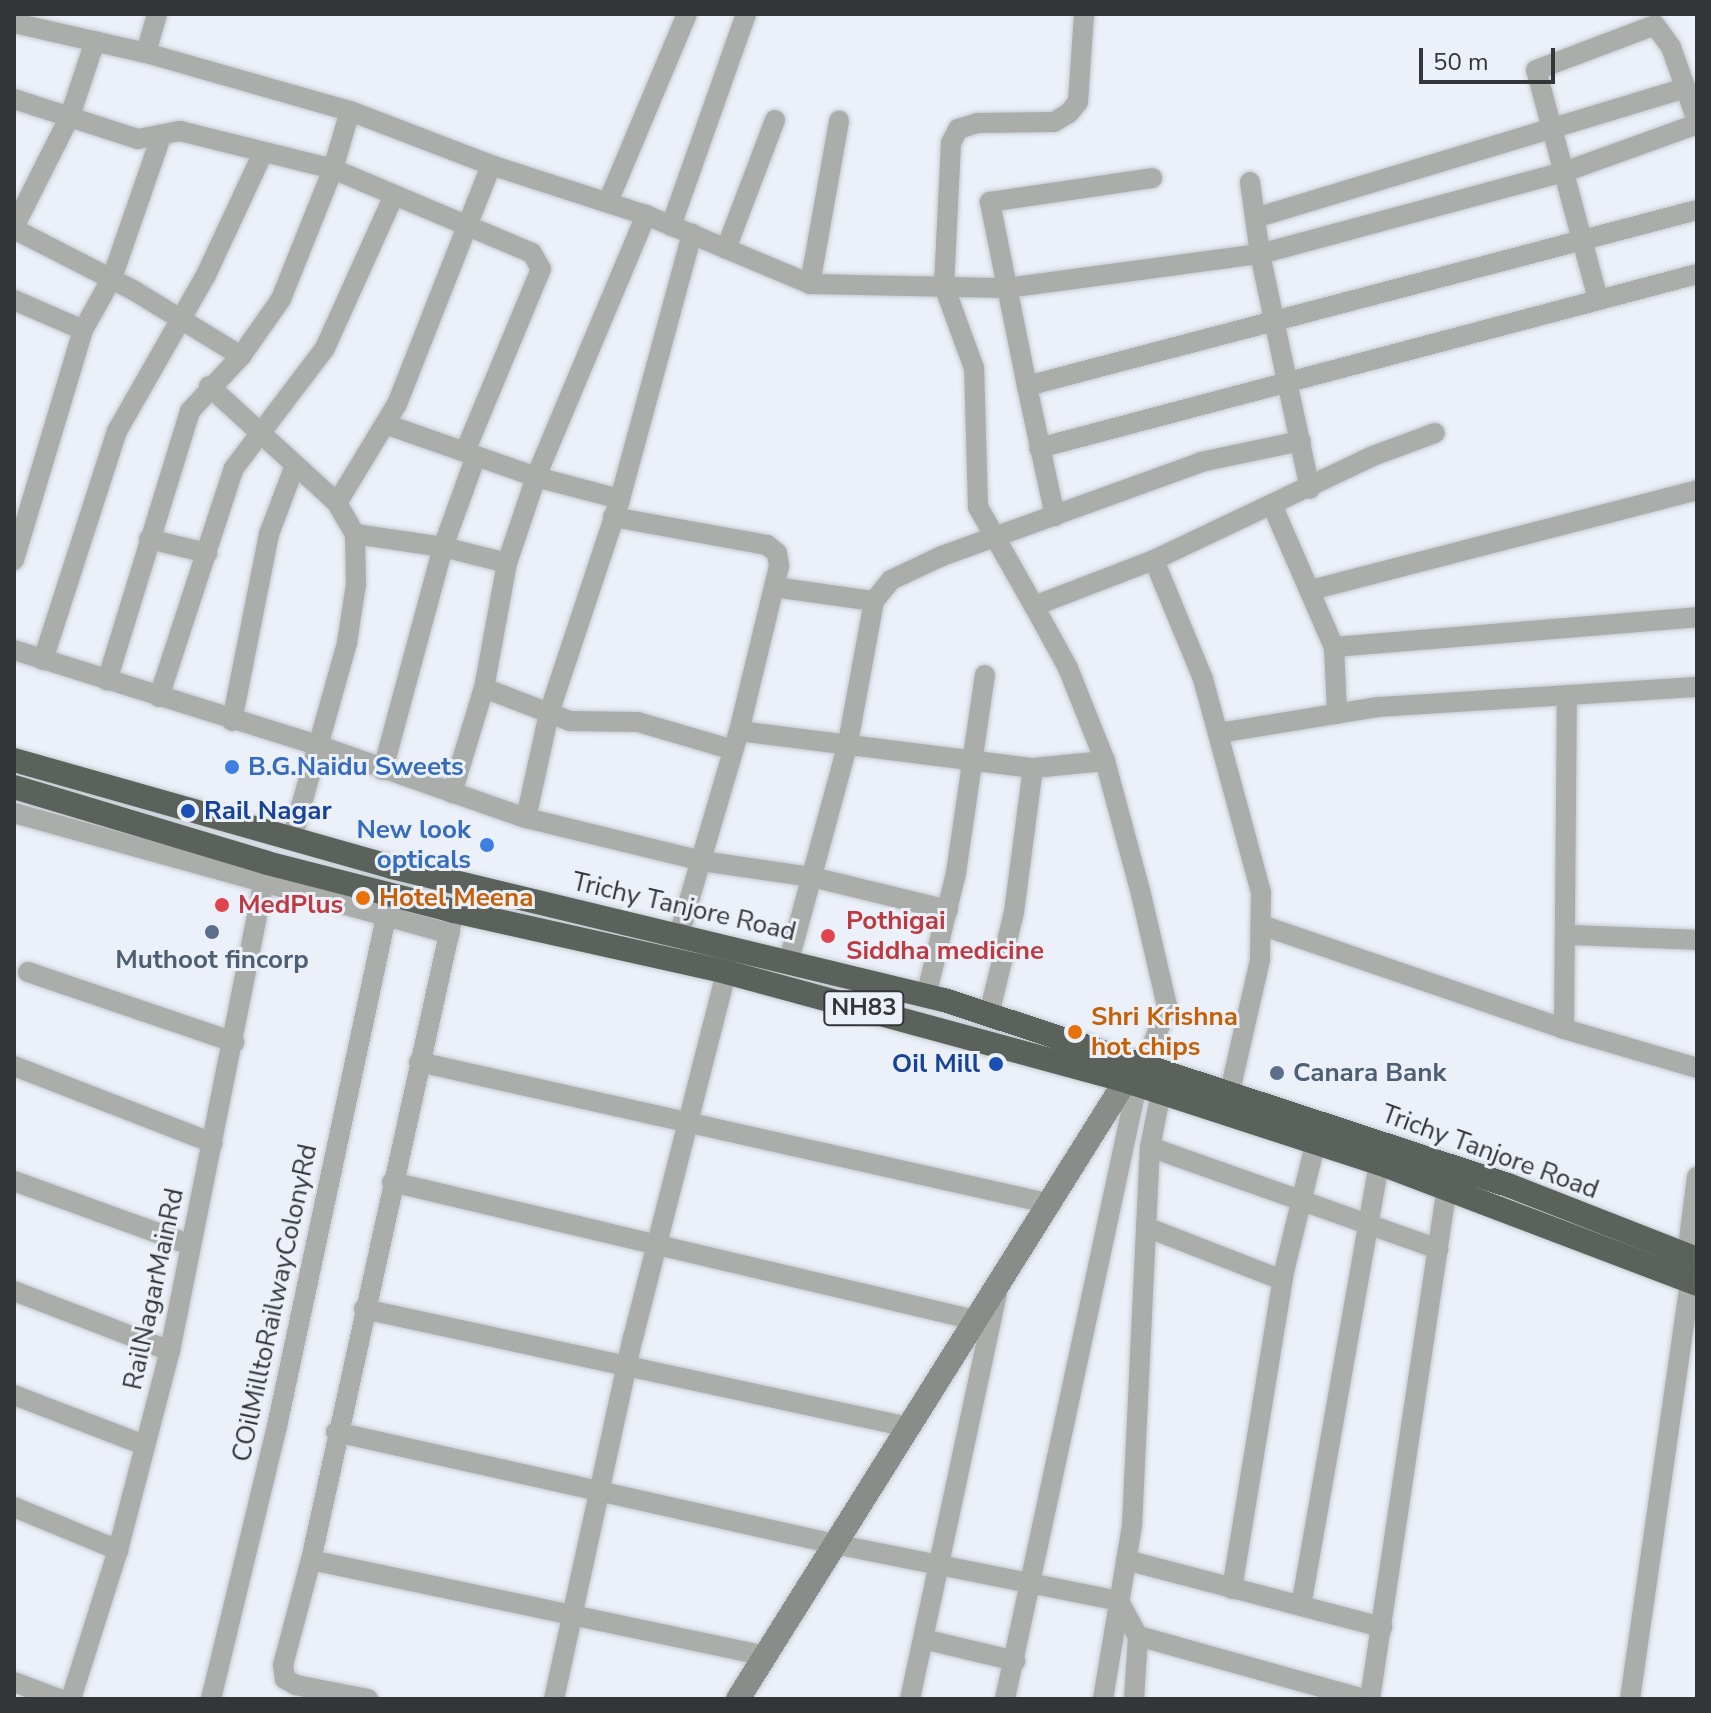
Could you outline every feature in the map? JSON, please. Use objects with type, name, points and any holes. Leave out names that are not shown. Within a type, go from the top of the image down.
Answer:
[{"type":"highway","name":"Trichy Tanjore Road","points":[[14,760],[292,839],[789,960],[989,1014],[1137,1072],[1161,1092],[1316,1141],[1693,1270]]},
{"type":"highway","name":"Trichy Tanjore Road","points":[[14,787],[267,863],[451,923],[726,972],[1137,1072],[1230,1091],[1508,1185],[1693,1270]]},
{"type":"street","points":[[146,53],[157,14]]},
{"type":"street","points":[[608,202],[687,14]]},
{"type":"street","points":[[671,226],[746,14]]},
{"type":"street","points":[[738,1699],[975,1320],[1137,1072],[1167,1006],[1105,761],[1068,668],[978,507],[974,368],[944,286],[958,129],[978,123],[1054,122],[1069,113],[1078,102],[1084,14]]},
{"type":"street","points":[[14,23],[146,53],[350,111],[491,165],[646,215],[810,284],[1007,288],[1260,254],[1564,172],[1697,123],[1661,29],[1647,26],[1536,70],[1550,129],[1564,172],[1598,299]]},
{"type":"street","points":[[95,41],[70,116],[14,228],[112,278],[241,356]]},
{"type":"street","points":[[1255,218],[1686,88]]},
{"type":"street","points":[[14,99],[138,139],[162,134],[204,136],[262,155],[333,169],[532,253],[541,269],[470,454],[383,770]]},
{"type":"street","points":[[107,681],[190,411],[209,386],[241,356],[281,299],[333,169],[350,111]]},
{"type":"street","points":[[726,249],[775,120]]},
{"type":"street","points":[[810,284],[839,121]]},
{"type":"street","points":[[14,560],[83,330],[112,278],[162,134]]},
{"type":"street","points":[[43,660],[117,431],[178,318],[206,275],[262,155]]},
{"type":"street","points":[[337,503],[385,424],[469,228],[491,165]]},
{"type":"street","points":[[1055,516],[990,202],[1152,178]]},
{"type":"street","points":[[1250,182],[1260,254],[1310,489]]},
{"type":"street","points":[[159,697],[234,468],[257,433],[325,348],[394,195]]},
{"type":"street","points":[[1027,386],[1697,210]]},
{"type":"street","points":[[452,793],[484,688],[507,563],[536,477],[646,215]]},
{"type":"street","points":[[526,818],[549,713],[617,508],[692,234]]},
{"type":"street","points":[[1039,448],[1287,378],[1381,360],[1697,274]]},
{"type":"street","points":[[14,300],[83,330]]},
{"type":"street","points":[[209,386],[294,468],[337,503],[355,534],[356,584],[347,643],[292,839]]},
{"type":"street","points":[[385,424],[617,508],[767,545],[777,553],[779,566],[736,740],[679,935]]},
{"type":"street","points":[[1034,606],[1154,560],[1273,507],[1373,456],[1435,433]]},
{"type":"street","points":[[789,960],[848,743],[874,601],[898,577],[994,538],[1201,462],[1301,441]]},
{"type":"street","points":[[232,721],[269,534],[294,468]]},
{"type":"street","points":[[1311,590],[1697,490]]},
{"type":"street","points":[[1273,507],[1334,647],[1337,714]]},
{"type":"street","points":[[355,534],[443,547],[507,563]]},
{"type":"street","points":[[149,539],[207,553]]},
{"type":"street","points":[[1154,560],[1203,679],[1261,893],[1264,926],[1230,1091]]},
{"type":"street","points":[[774,587],[874,601]]},
{"type":"street","points":[[1334,647],[1697,617]]},
{"type":"street","points":[[14,650],[232,721],[317,745],[526,818],[702,861],[812,877],[948,910]]},
{"type":"street","points":[[926,996],[948,910],[976,761],[985,675]]},
{"type":"street","points":[[1219,733],[1337,714],[1697,687]]},
{"type":"street","points":[[484,688],[583,724],[638,722],[736,740],[848,743],[1033,768],[1105,761]]},
{"type":"street","points":[[1564,1029],[1568,935],[1567,695]]},
{"type":"street","points":[[989,1014],[1014,912],[1033,768]]},
{"type":"street","points":[[14,813],[386,917],[451,923],[336,1432],[311,1560],[283,1665],[285,1679],[294,1692],[368,1699]]},
{"type":"street","name":"RailNagarMainRd","points":[[72,1698],[118,1550],[170,1351],[234,1042],[263,884]]},
{"type":"street","name":"COilMilltoRailwayColonyRd","points":[[211,1699],[277,1426],[386,917]]},
{"type":"street","points":[[1264,926],[1564,1029],[1697,1068]]},
{"type":"street","points":[[1568,935],[1697,940]]},
{"type":"street","points":[[28,972],[234,1042]]},
{"type":"street","points":[[554,1699],[627,1366],[726,972]]},
{"type":"street","points":[[419,1062],[1051,1204]]},
{"type":"street","points":[[14,1066],[213,1143]]},
{"type":"street","points":[[1005,1699],[1033,1581],[1137,1072]]},
{"type":"street","points":[[1103,1699],[1126,1560],[1150,1147],[1161,1092]]},
{"type":"street","points":[[1232,1589],[1282,1280],[1316,1141]]},
{"type":"street","points":[[1150,1147],[1302,1198],[1438,1249]]},
{"type":"street","points":[[1301,1606],[1331,1456],[1379,1163]]},
{"type":"street","points":[[1630,1699],[1693,1270],[1697,1177]]},
{"type":"street","points":[[14,1181],[191,1245]]},
{"type":"street","points":[[392,1182],[975,1320]]},
{"type":"street","points":[[1138,1636],[1367,1699],[1382,1627],[1447,1187]]},
{"type":"street","points":[[1146,1227],[1282,1280]]},
{"type":"street","points":[[910,1699],[1000,1281]]},
{"type":"street","points":[[14,1291],[170,1351]]},
{"type":"street","points":[[364,1309],[908,1427]]},
{"type":"street","points":[[14,1395],[144,1445]]},
{"type":"street","points":[[336,1432],[834,1544],[1033,1581],[1119,1601],[1138,1636],[1134,1699]]},
{"type":"street","points":[[14,1507],[118,1550]]},
{"type":"street","points":[[311,1560],[765,1656]]},
{"type":"street","points":[[1126,1560],[1382,1627]]},
{"type":"street","points":[[923,1639],[1015,1661]]},
{"type":"street","points":[[14,1682],[72,1698]]},
{"type":"place","name":"B.G.Naidu Sweets","points":[[232,767]]},
{"type":"place","name":"Rail Nagar","points":[[188,811]]},
{"type":"place","name":"New look opticals","points":[[487,845]]},
{"type":"place","name":"Hotel Meena","points":[[363,898]]},
{"type":"place","name":"MedPlus","points":[[222,905]]},
{"type":"place","name":"Muthoot fincorp","points":[[212,932]]},
{"type":"place","name":"Pothigai Siddha medicine","points":[[828,936]]},
{"type":"place","name":"Shri Krishna hot chips","points":[[1075,1032]]},
{"type":"place","name":"Oil Mill","points":[[996,1064]]},
{"type":"place","name":"Canara Bank","points":[[1277,1073]]}]
